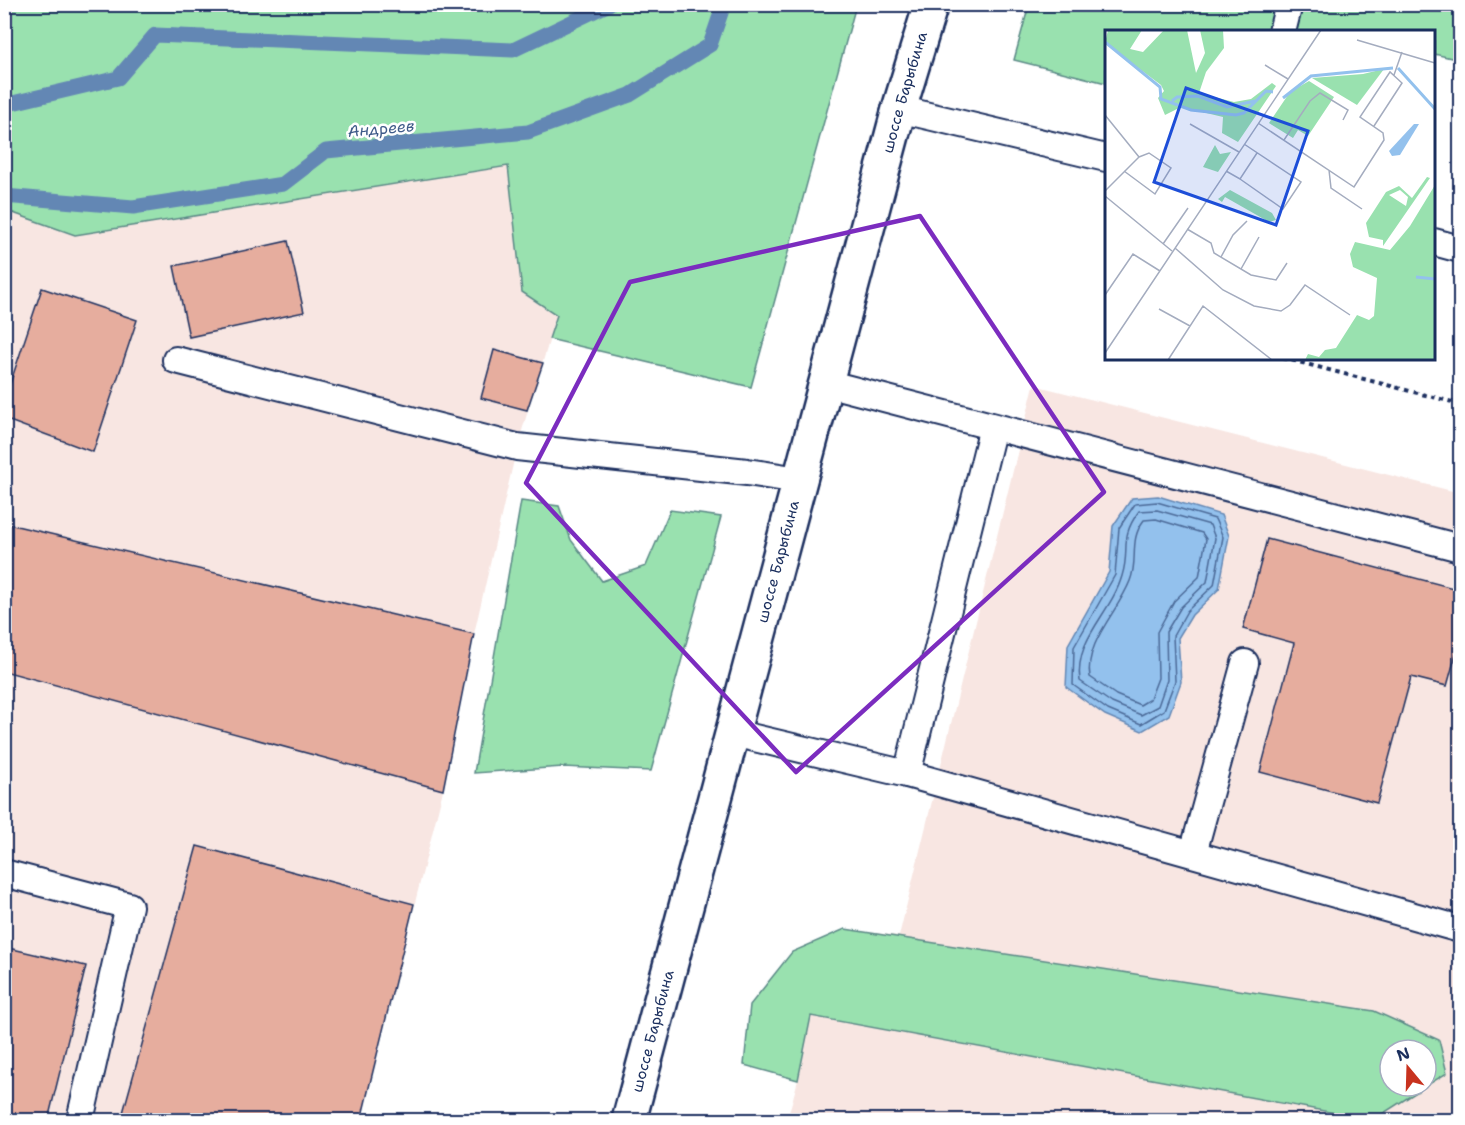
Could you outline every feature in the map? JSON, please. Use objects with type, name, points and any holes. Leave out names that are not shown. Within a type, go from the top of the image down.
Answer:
[{"type":"main road","name":"шоссе Барыбина","points":[[629,1120],[899,109],[931,4]]},
{"type":"lane","points":[[1282,30],[1289,4]]},
{"type":"lane","points":[[899,109],[1105,158]]},
{"type":"lane","points":[[1435,242],[1461,249]]},
{"type":"lane","points":[[176,360],[517,447],[747,472],[799,480]]},
{"type":"lane","points":[[826,383],[1461,548]]},
{"type":"lane","points":[[907,774],[993,428]]},
{"type":"lane","points":[[1193,853],[1245,663]]},
{"type":"lane","points":[[733,733],[907,774],[1461,929]]},
{"type":"lane","points":[[4,873],[129,906],[80,1120]]},
{"type":"path","points":[[1291,360],[1461,404]]},
{"type":"highlighted area","points":[[920,216],[1104,492],[796,772],[526,483],[630,282]]},
{"type":"shaded area","points":[[301,5],[423,5],[401,10]]},
{"type":"shaded area","points":[[508,166],[522,291],[557,315],[517,447],[474,634],[443,790],[361,1120],[5,1120],[4,222],[13,213],[75,235]]},
{"type":"shaded area","points":[[1034,385],[1460,493],[1460,1120],[787,1120],[798,1080],[744,1065],[750,1005],[792,952],[845,929],[899,936]]},
{"type":"green space","points":[[423,4],[856,5],[751,387],[549,339],[557,315],[522,292],[508,166],[75,235],[13,213],[5,222],[5,5],[301,5],[401,10]]},
{"type":"green space","points":[[1029,5],[1460,5],[1460,60],[1435,54],[1435,30],[1105,30],[1105,83],[1014,60]]},
{"type":"green space","points":[[521,501],[559,506],[571,540],[602,581],[646,566],[670,510],[721,517],[651,771],[563,767],[474,773]]},
{"type":"green space","points":[[845,929],[1374,1011],[1435,1038],[1378,1038],[1378,1098],[1408,1098],[1373,1120],[811,1016],[798,1080],[744,1065],[750,1005],[792,952]]},
{"type":"green space","points":[[1438,1040],[1439,1040],[1447,1073],[1438,1079]]},
{"type":"water","points":[[1158,496],[1221,515],[1229,536],[1219,589],[1192,615],[1178,638],[1181,682],[1169,715],[1142,731],[1105,715],[1066,687],[1068,645],[1109,572],[1113,526],[1132,498]]},
{"type":"building","points":[[288,241],[304,312],[189,337],[174,266]]},
{"type":"building","points":[[42,288],[137,320],[93,452],[4,419],[4,402]]},
{"type":"building","points":[[494,350],[543,363],[527,410],[481,398]]},
{"type":"building","points":[[4,523],[474,634],[443,790],[4,671]]},
{"type":"building","points":[[1267,539],[1461,590],[1461,636],[1447,686],[1411,677],[1377,803],[1260,772],[1294,643],[1243,629]]},
{"type":"building","points":[[197,846],[414,904],[361,1120],[121,1120]]},
{"type":"building","points":[[4,947],[86,966],[48,1120],[4,1120]]},
{"type":"waterway","points":[[4,105],[118,78],[155,35],[513,50],[609,4]]},
{"type":"waterway","name":"Андреев","points":[[4,196],[133,207],[283,184],[326,151],[528,132],[630,95],[710,45],[724,4]]}]
